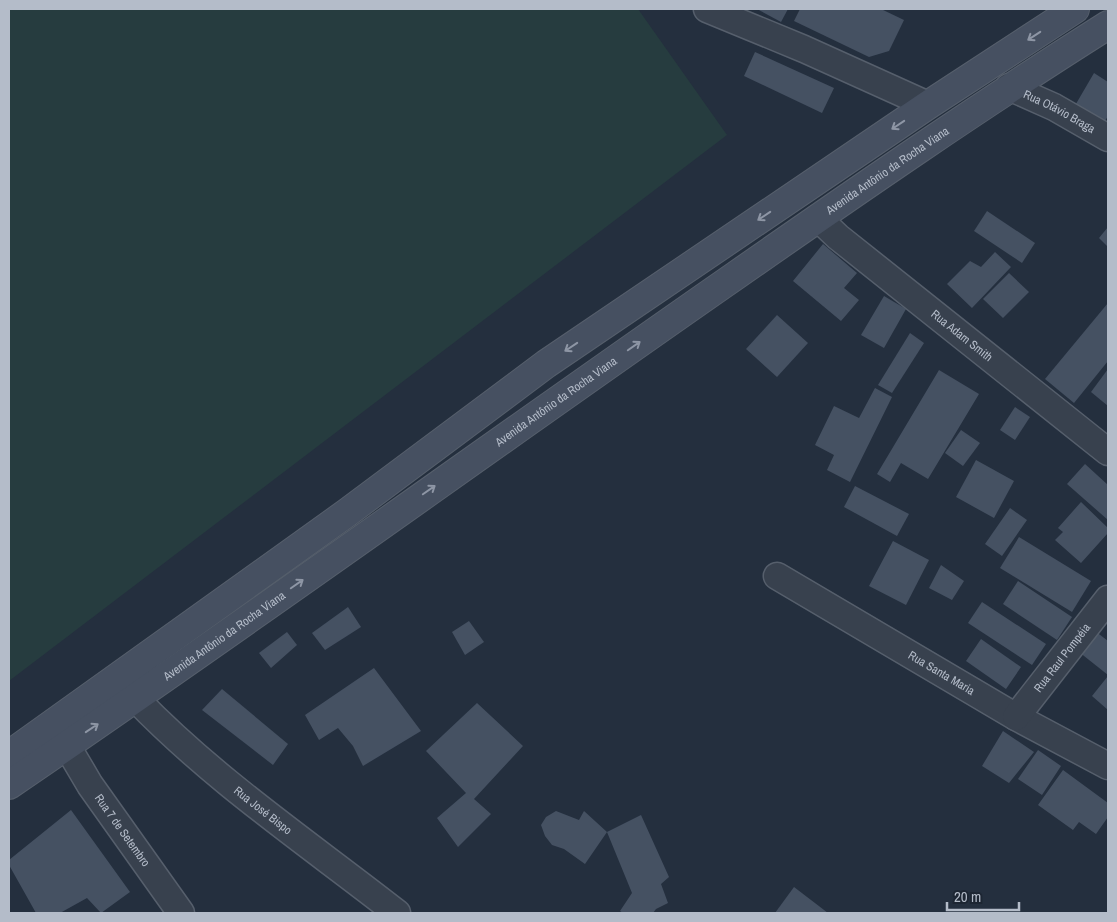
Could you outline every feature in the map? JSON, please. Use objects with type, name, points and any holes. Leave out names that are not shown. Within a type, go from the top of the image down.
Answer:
[{"type":"main road","points":[[9,754],[348,512],[546,364],[928,105],[1075,9]]},
{"type":"main road","name":"Avenida Antônio da Rocha Viana","points":[[9,786],[136,699],[562,396],[818,218],[1009,87],[1108,25]]},
{"type":"street","points":[[707,9],[804,49],[928,105]]},
{"type":"street","name":"Rua Otávio Braga","points":[[1009,87],[1054,107],[1108,138]]},
{"type":"street","name":"Rua Adam Smith","points":[[818,218],[845,242],[1108,452]]},
{"type":"street","name":"Rua Santa Maria","points":[[777,576],[1016,717],[1108,766]]},
{"type":"street","name":"Rua Raul Pompéia","points":[[1016,717],[1108,599]]},
{"type":"street","name":"Rua José Bispo","points":[[136,699],[160,724],[245,796],[397,913]]},
{"type":"street","name":"Rua 7 de Setembro","points":[[66,746],[90,785],[181,913]]},
{"type":"green space","points":[[9,9],[638,9],[727,135],[9,681]]},
{"type":"building","points":[[757,9],[788,9],[781,22]]},
{"type":"building","points":[[800,9],[881,9],[904,20],[889,51],[869,57],[794,21]]},
{"type":"building","points":[[755,52],[834,88],[822,113],[744,76]]},
{"type":"building","points":[[1094,73],[1108,82],[1108,116],[1102,126],[1073,109]]},
{"type":"building","points":[[987,211],[1035,243],[1022,263],[974,231]]},
{"type":"building","points":[[1108,227],[1108,247],[1099,238]]},
{"type":"building","points":[[823,244],[857,273],[844,288],[859,300],[841,321],[793,281]]},
{"type":"building","points":[[995,252],[1011,267],[972,308],[947,284],[970,261],[981,267]]},
{"type":"building","points":[[1009,273],[1029,292],[1003,318],[983,299]]},
{"type":"building","points":[[884,296],[906,309],[884,348],[861,335]]},
{"type":"building","points":[[1108,303],[1108,361],[1074,403],[1045,379]]},
{"type":"building","points":[[777,315],[808,343],[777,377],[746,349]]},
{"type":"building","points":[[910,333],[924,343],[892,393],[878,385]]},
{"type":"building","points":[[1108,369],[1108,406],[1091,392]]},
{"type":"building","points":[[939,370],[979,394],[928,479],[901,463],[890,482],[877,474]]},
{"type":"building","points":[[875,388],[892,397],[850,482],[827,470],[834,455],[815,445],[834,406],[859,418]]},
{"type":"building","points":[[1015,407],[1030,417],[1015,440],[1000,430]]},
{"type":"building","points":[[961,430],[980,443],[963,466],[945,453]]},
{"type":"building","points":[[976,460],[1014,481],[994,518],[956,497]]},
{"type":"building","points":[[1085,464],[1108,485],[1108,520],[1067,484]]},
{"type":"building","points":[[855,486],[909,514],[897,536],[844,507]]},
{"type":"building","points":[[1081,502],[1108,528],[1108,533],[1081,563],[1055,540],[1063,532],[1058,528]]},
{"type":"building","points":[[1010,508],[1027,520],[1002,556],[985,544]]},
{"type":"building","points":[[1019,537],[1091,581],[1072,612],[1000,568]]},
{"type":"building","points":[[893,541],[929,560],[906,605],[869,586]]},
{"type":"building","points":[[941,565],[964,581],[952,600],[929,588]]},
{"type":"building","points":[[1018,581],[1072,617],[1057,640],[1003,604]]},
{"type":"building","points":[[982,602],[1046,644],[1032,665],[968,623]]},
{"type":"building","points":[[348,607],[361,627],[325,650],[312,633]]},
{"type":"building","points":[[469,621],[484,642],[465,655],[452,632]]},
{"type":"building","points":[[1095,631],[1108,641],[1108,675],[1079,652]]},
{"type":"building","points":[[287,632],[297,645],[271,668],[259,653]]},
{"type":"building","points":[[981,639],[1021,667],[1006,689],[966,661]]},
{"type":"building","points":[[374,668],[421,731],[363,766],[353,746],[338,728],[319,740],[305,715]]},
{"type":"building","points":[[1108,676],[1108,710],[1092,696]]},
{"type":"building","points":[[222,689],[288,744],[273,765],[202,710]]},
{"type":"building","points":[[477,703],[523,746],[474,799],[491,814],[458,847],[437,818],[466,793],[426,751]]},
{"type":"building","points":[[1003,731],[1034,752],[1009,783],[982,766]]},
{"type":"building","points":[[1038,750],[1061,766],[1042,795],[1018,779]]},
{"type":"building","points":[[1063,770],[1108,803],[1108,817],[1096,834],[1079,822],[1073,830],[1038,805]]},
{"type":"building","points":[[71,810],[130,892],[101,913],[87,898],[60,913],[36,913],[9,865],[9,860]]},
{"type":"building","points":[[556,811],[579,820],[584,811],[607,832],[585,864],[564,849],[552,845],[545,836],[541,825],[546,817]]},
{"type":"building","points":[[641,815],[669,877],[661,884],[668,903],[656,909],[653,913],[623,913],[620,911],[632,893],[607,832]]},
{"type":"building","points":[[794,887],[828,913],[775,913]]}]
